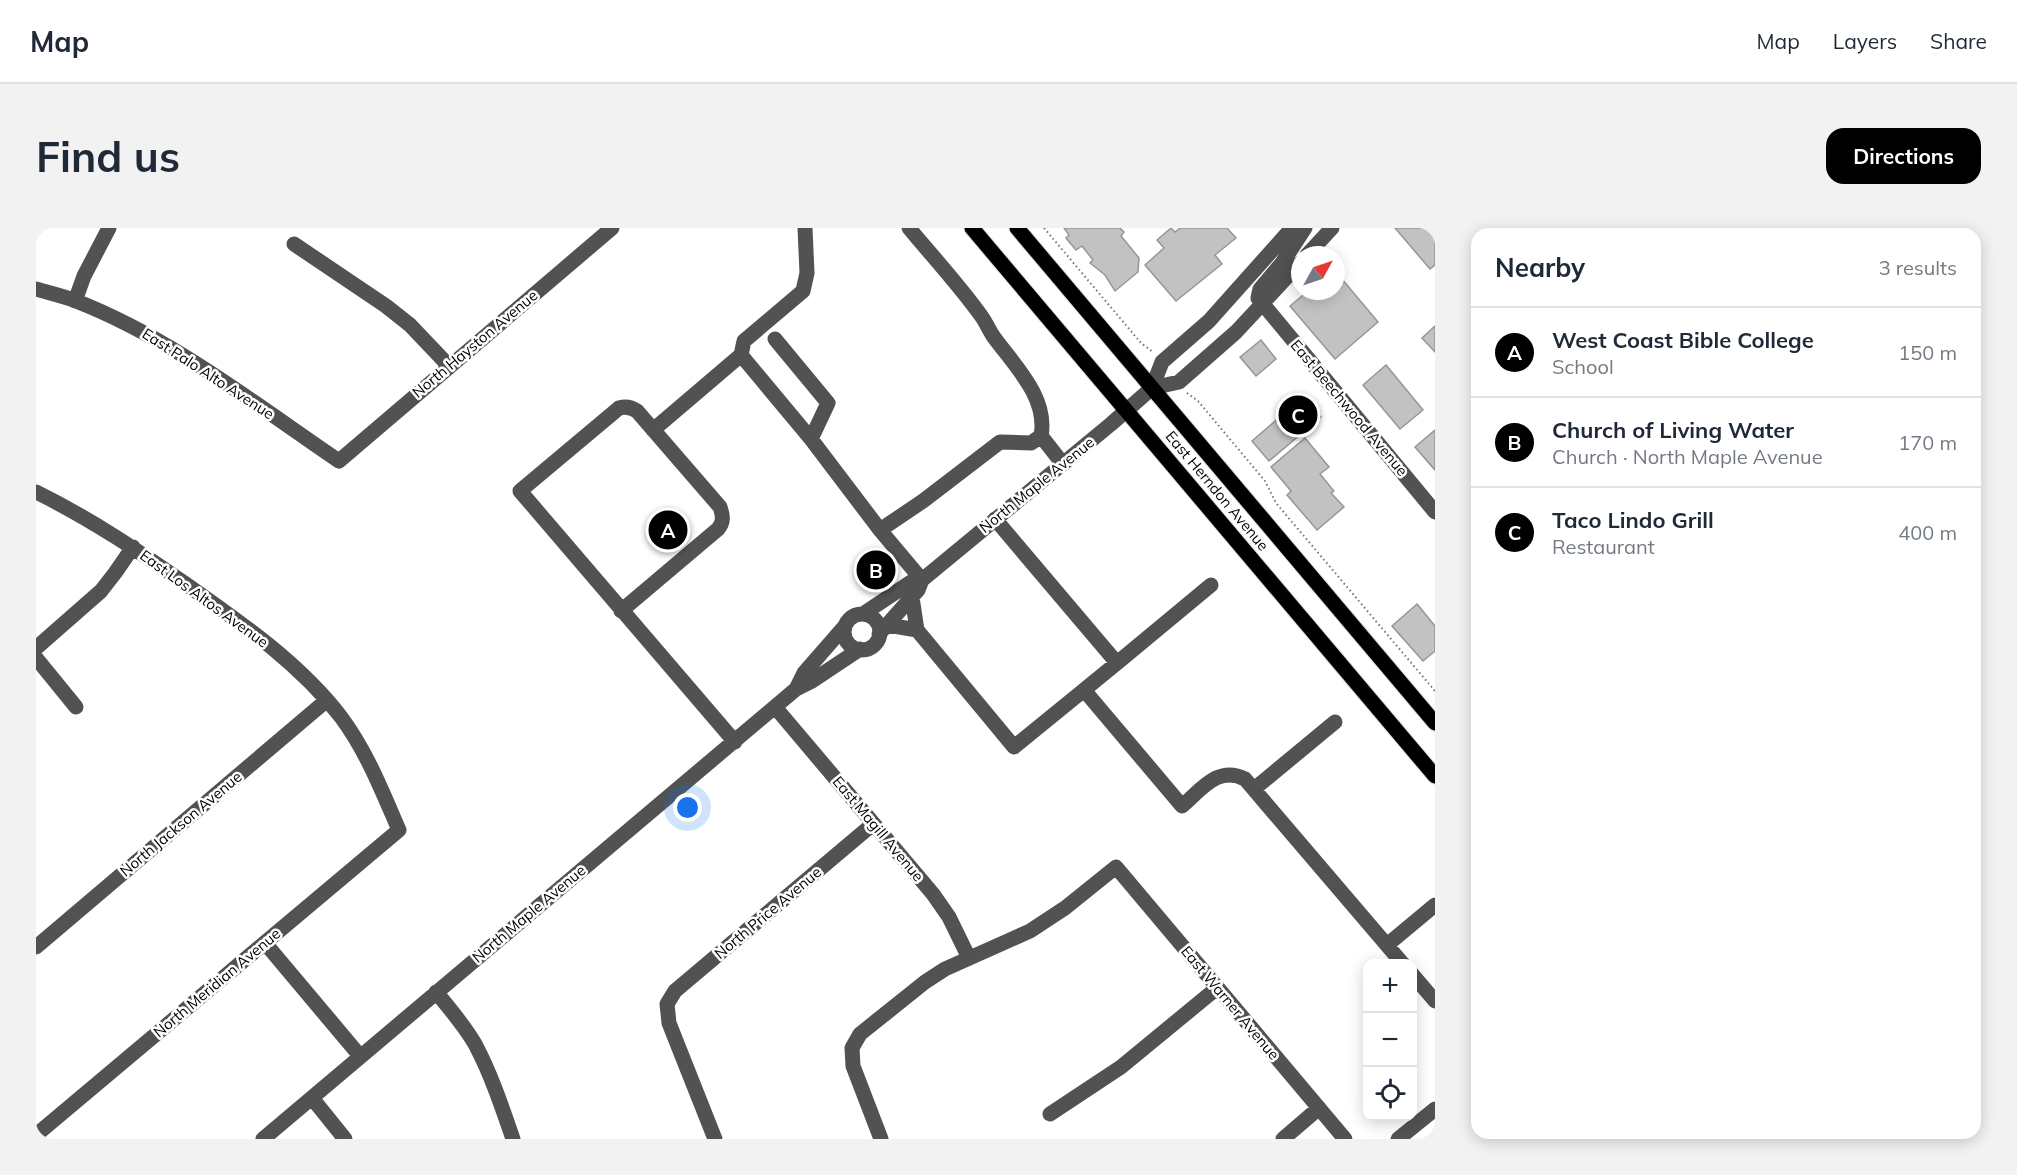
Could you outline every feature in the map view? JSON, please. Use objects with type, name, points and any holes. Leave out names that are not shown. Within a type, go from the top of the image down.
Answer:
[{"type":"main road","name":"East Herndon Avenue","points":[[972,228],[1435,776]]},
{"type":"main road","name":"East Herndon Avenue","points":[[1017,228],[1435,723]]},
{"type":"street","points":[[75,301],[84,276],[109,228]]},
{"type":"street","name":"North Hayston Avenue","points":[[339,461],[612,228]]},
{"type":"street","points":[[653,430],[741,355],[744,341],[803,291],[807,273],[805,228]]},
{"type":"street","points":[[880,530],[923,501],[1000,441],[1031,443],[1041,436],[1043,424],[1031,387],[1020,370],[994,339],[982,317],[909,228]]},
{"type":"street","name":"North Maple Avenue","points":[[263,1139],[796,689],[860,649],[875,644],[883,629],[918,590],[922,580],[1152,388],[1162,362],[1225,305],[1293,228]]},
{"type":"street","points":[[1262,304],[1258,298],[1260,289],[1282,263],[1305,228]]},
{"type":"street","points":[[1315,246],[1332,228]]},
{"type":"street","points":[[294,244],[386,306],[410,325],[449,366]]},
{"type":"street","name":"North Maple Avenue","points":[[1152,388],[1179,382],[1236,332],[1291,273]]},
{"type":"street","name":"East Palo Alto Avenue","points":[[36,289],[75,301],[137,329],[186,357],[339,461]]},
{"type":"street","name":"East Beechwood Avenue","points":[[1262,304],[1435,512]]},
{"type":"street","points":[[775,339],[828,403],[811,439]]},
{"type":"street","points":[[741,355],[811,439],[880,530],[922,580]]},
{"type":"street","points":[[621,611],[718,529],[722,524],[723,514],[720,507],[637,411],[631,407],[619,408],[520,491],[621,611],[735,742]]},
{"type":"street","points":[[1041,436],[1063,464]]},
{"type":"street","name":"East Los Altos Avenue","points":[[36,492],[94,522],[133,547],[240,622],[300,672],[342,719],[367,758],[399,830]]},
{"type":"street","points":[[995,519],[1117,663]]},
{"type":"street","points":[[36,648],[101,591],[133,547]]},
{"type":"street","name":"North Maple Avenue","points":[[796,689],[804,673],[852,617],[862,614],[911,582],[922,580]]},
{"type":"street","points":[[912,597],[917,630],[1014,747],[1211,585]]},
{"type":"street","points":[[862,614],[873,618],[879,628],[917,630]]},
{"type":"street","points":[[845,626],[847,641],[850,645],[860,649]]},
{"type":"street","points":[[36,658],[76,707]]},
{"type":"street","points":[[1084,690],[1182,806],[1215,778],[1225,774],[1237,775],[1245,779],[1399,959]]},
{"type":"street","name":"North Jackson Avenue","points":[[36,947],[327,700]]},
{"type":"street","name":"East Magill Avenue","points":[[775,707],[942,906],[969,958]]},
{"type":"street","points":[[1254,789],[1335,722]]},
{"type":"street","name":"North Price Avenue","points":[[715,1139],[669,1023],[667,1004],[675,991],[873,825]]},
{"type":"street","name":"North Meridian Avenue","points":[[36,1135],[399,830]]},
{"type":"street","name":"East Warner Avenue","points":[[969,958],[1030,931],[1065,908],[1116,867],[1345,1139]]},
{"type":"street","points":[[1387,945],[1435,904]]},
{"type":"street","points":[[265,943],[360,1056]]},
{"type":"street","points":[[881,1139],[853,1066],[852,1048],[860,1034],[909,994],[945,969],[969,958]]},
{"type":"street","points":[[1417,980],[1435,1001]]},
{"type":"street","points":[[1050,1114],[1121,1067],[1217,988]]},
{"type":"street","points":[[436,992],[475,1044],[487,1068],[513,1139]]},
{"type":"street","points":[[312,1098],[345,1139]]},
{"type":"street","points":[[1283,1139],[1319,1108]]},
{"type":"street","points":[[1398,1139],[1435,1109]]},
{"type":"path","points":[[1044,228],[1141,343],[1150,348]]},
{"type":"path","points":[[1189,394],[1198,401],[1265,481],[1276,503],[1435,692]]},
{"type":"building","points":[[1064,228],[1120,228],[1124,232],[1121,236],[1139,258],[1138,272],[1115,291],[1105,275],[1090,263],[1093,260],[1082,246],[1076,250],[1066,238],[1069,235]]},
{"type":"building","points":[[1171,228],[1175,232],[1180,228],[1227,228],[1236,238],[1215,255],[1222,264],[1176,301],[1145,265],[1164,248],[1157,240]]},
{"type":"building","points":[[1395,228],[1435,228],[1435,265],[1430,269]]},
{"type":"building","points":[[1345,283],[1378,322],[1335,359],[1290,306],[1297,300],[1345,300]]},
{"type":"building","points":[[1435,326],[1435,352],[1422,338]]},
{"type":"building","points":[[1261,340],[1276,359],[1256,376],[1240,357]]},
{"type":"building","points":[[1386,365],[1423,410],[1400,429],[1363,385]]},
{"type":"building","points":[[1304,396],[1321,417],[1269,461],[1252,441]]},
{"type":"building","points":[[1435,430],[1435,470],[1415,447]]},
{"type":"building","points":[[1305,438],[1329,467],[1320,474],[1334,491],[1331,493],[1344,507],[1317,530],[1287,495],[1291,491],[1271,467]]},
{"type":"building","points":[[1417,604],[1435,626],[1435,651],[1423,661],[1392,626]]},
{"type":"place","name":"Taco Lindo Grill","points":[[1298,415]]},
{"type":"place","name":"West Coast Bible College","points":[[668,530]]},
{"type":"place","name":"Church of Living Water","points":[[876,570]]}]
